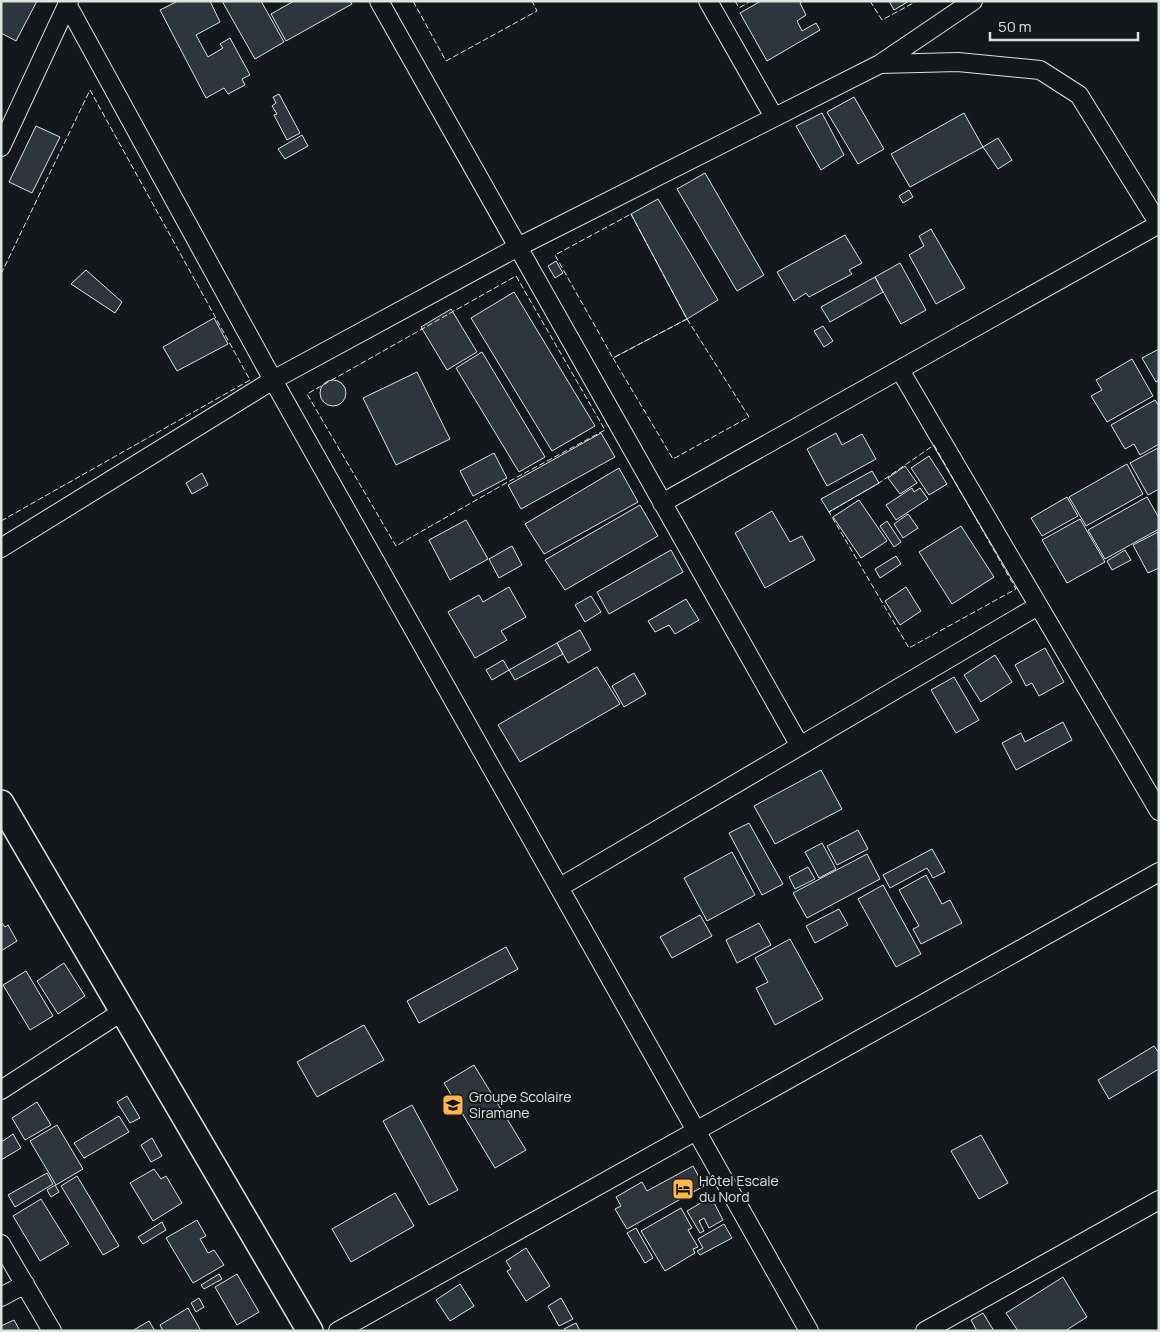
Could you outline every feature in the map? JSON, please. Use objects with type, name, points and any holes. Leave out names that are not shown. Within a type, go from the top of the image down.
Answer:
[{"type":"main road","points":[[1,802],[310,1331]]},
{"type":"street","points":[[379,1],[800,746]]},
{"type":"street","points":[[708,1],[774,117]]},
{"type":"street","points":[[1,548],[273,380],[518,247],[880,64],[973,1]]},
{"type":"street","points":[[1,147],[68,3]]},
{"type":"street","points":[[68,3],[273,380],[698,1130],[809,1331]]},
{"type":"street","points":[[662,503],[1159,224],[1079,95],[1040,70],[958,62],[880,64]]},
{"type":"street","points":[[900,370],[1159,810]]},
{"type":"street","points":[[560,887],[1038,606]]},
{"type":"street","points":[[338,1331],[1159,872]]},
{"type":"street","points":[[1,1090],[122,1011]]},
{"type":"street","points":[[926,1331],[1159,1200]]},
{"type":"street","points":[[1,1244],[52,1331]]},
{"type":"street","points":[[1,1298],[25,1284]]},
{"type":"building","points":[[1,1],[37,1],[16,41],[1,33]]},
{"type":"building","points":[[178,1],[210,1],[220,22],[196,35],[208,57],[223,48],[220,44],[230,38],[250,75],[242,79],[245,85],[228,94],[224,88],[206,98],[160,10]]},
{"type":"building","points":[[222,1],[261,1],[284,42],[255,59]]},
{"type":"building","points":[[294,1],[350,1],[352,4],[286,41],[271,14]]},
{"type":"building","points":[[761,1],[803,1],[800,3],[806,15],[797,21],[802,31],[816,23],[820,30],[767,61],[740,13]]},
{"type":"building","points":[[889,1],[909,1],[894,10]]},
{"type":"building","points":[[279,94],[300,133],[287,140],[274,115],[277,114],[272,106],[276,103],[273,97]]},
{"type":"building","points":[[854,97],[884,149],[858,164],[827,112]]},
{"type":"building","points":[[822,113],[844,155],[821,170],[796,126]]},
{"type":"building","points":[[964,113],[983,147],[910,187],[891,154]]},
{"type":"building","points":[[36,126],[60,137],[32,193],[9,182]]},
{"type":"building","points":[[302,135],[308,146],[285,159],[278,149]]},
{"type":"building","points":[[998,138],[1012,160],[998,169],[983,147]]},
{"type":"building","points":[[705,173],[764,275],[737,291],[677,189]]},
{"type":"building","points":[[909,190],[913,197],[903,203],[899,196]]},
{"type":"building","points":[[658,199],[718,300],[687,319],[631,214]]},
{"type":"building","points":[[931,229],[965,288],[936,304],[909,255],[924,246],[919,236]]},
{"type":"building","points":[[845,235],[862,263],[849,270],[852,274],[809,297],[806,293],[794,301],[777,272]]},
{"type":"building","points":[[556,261],[563,273],[555,278],[548,266]]},
{"type":"building","points":[[900,263],[926,310],[901,324],[875,277]]},
{"type":"building","points":[[86,270],[122,302],[115,313],[71,284]]},
{"type":"building","points":[[875,277],[883,292],[830,322],[821,307]]},
{"type":"building","points":[[514,292],[595,426],[552,451],[471,318]]},
{"type":"building","points":[[451,309],[477,352],[447,370],[421,327]]},
{"type":"building","points":[[214,318],[228,344],[177,371],[163,347]]},
{"type":"building","points":[[823,326],[833,341],[824,347],[814,331]]},
{"type":"building","points":[[1159,349],[1159,380],[1156,382],[1142,358]]},
{"type":"building","points":[[482,352],[545,457],[519,472],[456,368]]},
{"type":"building","points":[[1132,359],[1153,396],[1107,422],[1091,396],[1102,390],[1096,380]]},
{"type":"building","points":[[417,372],[450,439],[396,465],[363,398]]},
{"type":"building","points":[[333,380],[342,384],[346,393],[342,402],[333,406],[324,402],[320,393],[324,384]]},
{"type":"building","points":[[1155,400],[1159,406],[1159,444],[1140,455],[1134,444],[1125,449],[1111,425]]},
{"type":"building","points":[[601,433],[615,457],[521,509],[508,485]]},
{"type":"building","points":[[836,433],[842,445],[862,434],[876,459],[827,486],[807,449]]},
{"type":"building","points":[[1158,448],[1159,489],[1148,495],[1130,463]]},
{"type":"building","points":[[494,453],[507,478],[473,496],[460,471]]},
{"type":"building","points":[[929,456],[947,484],[929,495],[911,468]]},
{"type":"building","points":[[1127,464],[1143,494],[1086,526],[1069,497]]},
{"type":"building","points":[[905,466],[917,483],[900,494],[888,478]]},
{"type":"building","points":[[619,468],[638,502],[544,554],[525,524]]},
{"type":"building","points":[[872,471],[879,483],[829,512],[821,499]]},
{"type":"building","points":[[202,473],[208,485],[192,494],[186,483]]},
{"type":"building","points":[[912,488],[914,492],[920,488],[928,499],[896,520],[886,505]]},
{"type":"building","points":[[1067,497],[1078,516],[1042,536],[1031,518]]},
{"type":"building","points":[[1147,497],[1159,518],[1159,529],[1105,559],[1088,530]]},
{"type":"building","points":[[859,500],[887,541],[861,558],[833,517]]},
{"type":"building","points":[[640,505],[658,536],[565,590],[545,560]]},
{"type":"building","points":[[772,511],[790,542],[802,536],[815,560],[765,588],[735,533]]},
{"type":"building","points":[[908,514],[918,528],[903,538],[894,524]]},
{"type":"building","points":[[1080,519],[1105,562],[1067,583],[1042,540]]},
{"type":"building","points":[[466,520],[488,559],[450,580],[429,540]]},
{"type":"building","points":[[887,521],[901,542],[894,547],[880,526]]},
{"type":"building","points":[[961,526],[994,577],[952,604],[919,552]]},
{"type":"building","points":[[1158,532],[1159,568],[1148,573],[1133,545]]},
{"type":"building","points":[[512,546],[522,565],[499,578],[489,559]]},
{"type":"building","points":[[671,550],[683,572],[609,614],[597,592]]},
{"type":"building","points":[[1125,550],[1131,560],[1112,570],[1107,561]]},
{"type":"building","points":[[896,556],[901,564],[880,578],[875,569]]},
{"type":"building","points":[[509,587],[526,617],[501,631],[507,640],[475,658],[448,612],[479,595],[483,602]]},
{"type":"building","points":[[906,587],[921,611],[900,625],[885,601]]},
{"type":"building","points":[[591,596],[601,612],[585,622],[575,605]]},
{"type":"building","points":[[686,599],[699,620],[675,634],[669,625],[655,632],[648,621]]},
{"type":"building","points":[[580,630],[591,650],[568,663],[557,643]]},
{"type":"building","points":[[557,643],[563,654],[515,680],[509,670]]},
{"type":"building","points":[[1045,648],[1064,682],[1039,696],[1032,683],[1026,686],[1015,665]]},
{"type":"building","points":[[995,655],[1012,682],[981,702],[964,675]]},
{"type":"building","points":[[503,660],[509,670],[492,680],[486,670]]},
{"type":"building","points":[[597,667],[620,704],[520,762],[498,725]]},
{"type":"building","points":[[634,673],[646,694],[624,707],[612,686]]},
{"type":"building","points":[[954,677],[979,720],[956,733],[931,690]]},
{"type":"building","points":[[1063,722],[1072,740],[1016,770],[1002,743],[1021,733],[1025,742]]},
{"type":"building","points":[[821,770],[842,809],[775,844],[754,806]]},
{"type":"building","points":[[749,823],[783,884],[762,895],[729,833]]},
{"type":"building","points":[[858,830],[868,849],[837,865],[827,846]]},
{"type":"building","points":[[822,843],[836,869],[819,878],[805,852]]},
{"type":"building","points":[[932,849],[945,872],[933,878],[927,868],[890,888],[883,875]]},
{"type":"building","points":[[732,852],[755,895],[707,921],[684,878]]},
{"type":"building","points":[[867,854],[880,879],[807,918],[793,893]]},
{"type":"building","points":[[808,867],[815,879],[795,889],[789,877]]},
{"type":"building","points":[[926,875],[942,904],[950,900],[962,923],[921,944],[913,929],[919,926],[899,890]]},
{"type":"building","points":[[883,885],[921,954],[896,967],[858,899]]},
{"type":"building","points":[[839,909],[848,925],[815,943],[806,926]]},
{"type":"building","points":[[700,915],[712,936],[672,958],[660,937]]},
{"type":"building","points":[[1,922],[5,927],[8,925],[17,941],[1,951]]},
{"type":"building","points":[[759,923],[771,945],[737,963],[726,940]]},
{"type":"building","points":[[790,939],[823,999],[775,1025],[756,988],[768,982],[755,958]]},
{"type":"building","points":[[506,947],[518,969],[419,1023],[407,1001]]},
{"type":"building","points":[[64,963],[85,996],[58,1014],[37,981]]},
{"type":"building","points":[[26,971],[53,1016],[30,1030],[3,985]]},
{"type":"building","points":[[364,1025],[384,1060],[317,1097],[297,1062]]},
{"type":"building","points":[[1154,1046],[1159,1053],[1159,1069],[1109,1099],[1098,1080]]},
{"type":"building","points":[[474,1065],[526,1150],[495,1168],[444,1083]]},
{"type":"building","points":[[127,1096],[140,1118],[130,1123],[117,1102]]},
{"type":"building","points":[[37,1102],[51,1125],[25,1140],[12,1118]]},
{"type":"building","points":[[412,1105],[458,1190],[429,1205],[383,1121]]},
{"type":"building","points":[[119,1116],[129,1132],[84,1158],[74,1143]]},
{"type":"building","points":[[57,1125],[83,1169],[56,1185],[30,1141]]},
{"type":"building","points":[[13,1134],[21,1148],[1,1160],[1,1138],[3,1141]]},
{"type":"building","points":[[981,1135],[1008,1183],[979,1199],[951,1151]]},
{"type":"building","points":[[152,1138],[162,1156],[151,1162],[141,1145]]},
{"type":"building","points":[[693,1166],[704,1186],[627,1229],[615,1209],[621,1206],[616,1197],[642,1182],[647,1191]]},
{"type":"building","points":[[154,1169],[161,1179],[166,1176],[182,1203],[153,1221],[130,1183]]},
{"type":"building","points":[[47,1173],[53,1184],[15,1207],[8,1195]]},
{"type":"building","points":[[77,1176],[119,1246],[103,1255],[61,1186]]},
{"type":"building","points":[[55,1185],[59,1192],[51,1197],[47,1190]]},
{"type":"building","points":[[395,1193],[414,1226],[351,1262],[332,1229]]},
{"type":"building","points":[[711,1197],[723,1220],[709,1228],[704,1218],[699,1221],[704,1231],[700,1233],[687,1211]]},
{"type":"building","points":[[41,1199],[69,1244],[40,1261],[13,1216]]},
{"type":"building","points":[[681,1208],[692,1228],[688,1230],[698,1247],[693,1249],[695,1253],[665,1271],[641,1231]]},
{"type":"building","points":[[197,1220],[206,1236],[200,1239],[208,1253],[214,1250],[224,1265],[193,1283],[166,1238]]},
{"type":"building","points":[[162,1222],[166,1230],[143,1244],[138,1237]]},
{"type":"building","points":[[724,1224],[732,1238],[700,1255],[697,1251],[703,1248],[698,1239]]},
{"type":"building","points":[[636,1228],[653,1258],[645,1263],[627,1233]]},
{"type":"building","points":[[526,1248],[550,1286],[526,1301],[507,1271],[511,1269],[506,1261]]},
{"type":"building","points":[[219,1274],[222,1279],[204,1289],[201,1285]]},
{"type":"building","points":[[237,1274],[259,1312],[237,1325],[215,1287]]},
{"type":"building","points":[[1063,1277],[1087,1317],[1065,1331],[1018,1331],[1006,1313]]},
{"type":"building","points":[[460,1284],[474,1306],[450,1321],[436,1300]]},
{"type":"building","points":[[199,1298],[204,1307],[196,1312],[191,1303]]},
{"type":"building","points":[[561,1298],[573,1319],[559,1326],[548,1306]]},
{"type":"building","points":[[188,1308],[201,1331],[163,1331],[160,1325]]},
{"type":"building","points":[[983,1313],[994,1331],[977,1331],[971,1320]]},
{"type":"building","points":[[14,1320],[20,1331],[1,1331],[1,1326]]},
{"type":"building","points":[[149,1321],[155,1331],[132,1331]]},
{"type":"building","points":[[576,1323],[580,1331],[565,1331],[564,1329]]},
{"type":"fence","points":[[413,1],[446,61],[537,11],[532,1]]},
{"type":"fence","points":[[735,1],[739,8],[751,1]]},
{"type":"fence","points":[[870,1],[882,20],[917,1]]},
{"type":"fence","points":[[1,274],[90,90],[250,380],[1,521]]},
{"type":"fence","points":[[631,214],[687,319],[613,358],[555,255],[631,214]]},
{"type":"fence","points":[[516,276],[605,430],[506,483],[396,546],[307,394],[516,276]]},
{"type":"fence","points":[[687,319],[749,417],[673,459],[613,358],[687,319]]},
{"type":"fence","points":[[934,445],[1016,589],[909,648],[829,512],[879,483],[934,445]]},
{"type":"place","name":"Groupe Scolaire Siramane","points":[[453,1105]]},
{"type":"place","name":"Hôtel Escale du Nord","points":[[683,1189]]}]
